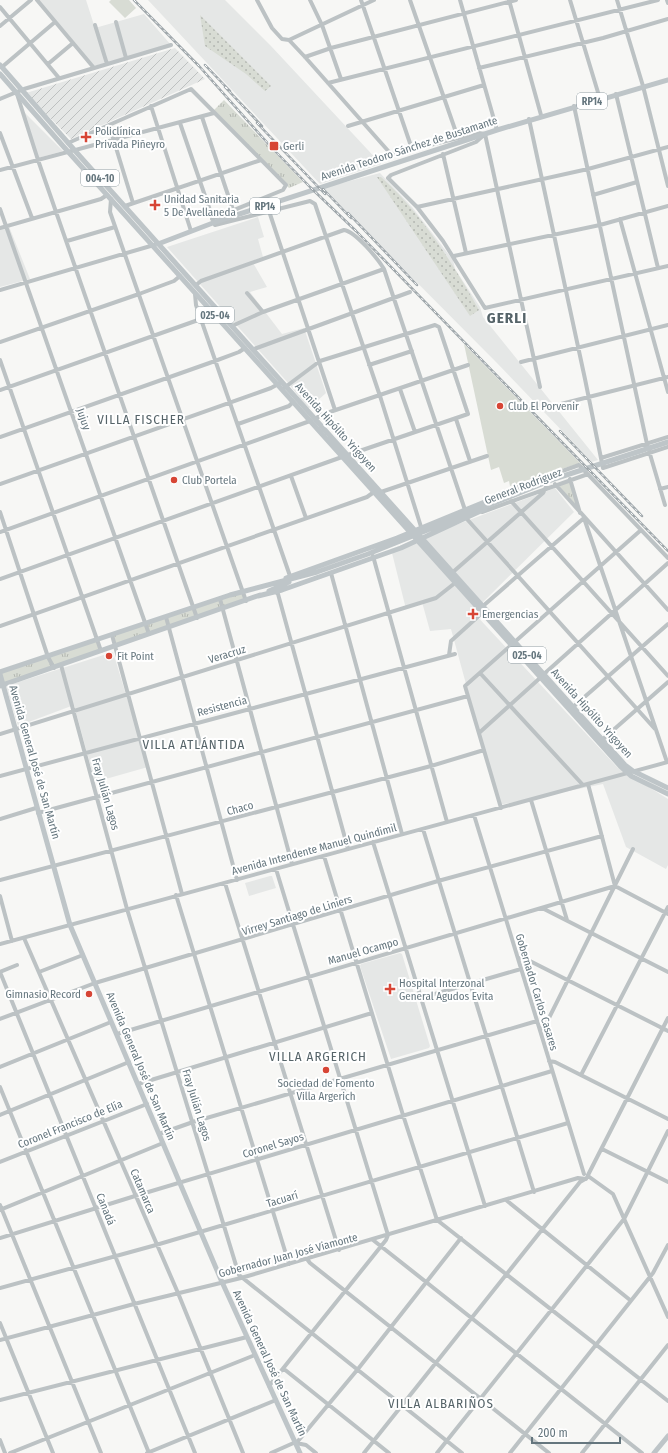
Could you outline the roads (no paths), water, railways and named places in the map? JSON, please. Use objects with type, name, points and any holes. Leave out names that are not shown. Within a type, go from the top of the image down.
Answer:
[{"type":"main road","name":"Avenida Hipólito Yrigoyen","points":[[1,66],[19,92],[68,152],[107,195],[196,285],[254,349],[381,492],[412,532]]},
{"type":"main road","name":"Avenida Hipólito Yrigoyen","points":[[0,74],[68,143],[125,206],[195,293],[374,492],[453,572],[626,772],[668,794]]},
{"type":"main road","name":"Avenida Teodoro Sánchez de Bustamante","points":[[156,245],[213,221],[529,119],[668,80]]},
{"type":"main road","points":[[0,673],[220,598],[317,572],[368,554],[542,484],[587,471],[668,442]]},
{"type":"main road","points":[[486,501],[547,478],[587,471]]},
{"type":"main road","name":"General Rodríguez","points":[[258,596],[276,592],[373,558],[420,540],[466,518],[587,471]]},
{"type":"main road","name":"General Rodríguez","points":[[268,584],[370,548],[486,501]]},
{"type":"main road","name":"Avenida Hipólito Yrigoyen","points":[[420,540],[482,613],[513,643]]},
{"type":"main road","points":[[1,685],[224,609],[307,575]]},
{"type":"main road","name":"Avenida General José de San Martín","points":[[0,673],[1,685],[70,925],[222,1282],[300,1453]]},
{"type":"main road","name":"Avenida Hipólito Yrigoyen","points":[[542,676],[573,707],[625,764],[633,771],[668,788]]},
{"type":"main road","points":[[654,1453],[668,1437]]},
{"type":"street","points":[[0,26],[31,0]]},
{"type":"street","points":[[37,0],[94,68]]},
{"type":"street","points":[[257,0],[270,26],[282,39],[289,40],[374,0]]},
{"type":"street","points":[[310,0],[322,25],[341,79]]},
{"type":"street","points":[[361,0],[400,110],[412,149]]},
{"type":"street","points":[[410,0],[458,138]]},
{"type":"street","points":[[460,0],[497,130]]},
{"type":"street","points":[[305,57],[331,48],[516,0]]},
{"type":"street","points":[[570,0],[600,99]]},
{"type":"street","points":[[617,0],[628,31],[668,186]]},
{"type":"street","points":[[328,83],[385,68],[474,48],[658,0]]},
{"type":"street","points":[[509,1],[541,116]]},
{"type":"street","points":[[0,7],[59,78]]},
{"type":"street","points":[[479,68],[583,43],[668,19]]},
{"type":"street","points":[[1,66],[55,22]]},
{"type":"street","points":[[116,22],[126,58]]},
{"type":"street","points":[[95,25],[107,64]]},
{"type":"street","points":[[289,40],[387,150],[394,154],[478,133],[485,134]]},
{"type":"street","points":[[48,64],[73,43]]},
{"type":"street","points":[[0,99],[59,78],[172,45]]},
{"type":"street","points":[[348,126],[484,85]]},
{"type":"street","points":[[68,143],[191,89],[285,183],[286,187],[283,190],[233,210],[213,221]]},
{"type":"street","points":[[19,92],[38,160],[197,618]]},
{"type":"street","points":[[616,94],[658,268]]},
{"type":"street","points":[[151,106],[191,231]]},
{"type":"street","points":[[574,106],[647,444],[665,505]]},
{"type":"street","points":[[0,170],[214,113]]},
{"type":"street","points":[[202,117],[233,210]]},
{"type":"street","points":[[529,119],[579,349],[602,468],[668,447]]},
{"type":"street","points":[[180,123],[213,221],[217,226],[269,211],[312,201],[315,204],[380,396],[422,528],[420,540]]},
{"type":"street","points":[[109,124],[133,202]]},
{"type":"street","points":[[0,133],[32,218]]},
{"type":"street","points":[[485,134],[476,142],[389,177],[389,179],[417,207],[454,256],[485,308],[668,266]]},
{"type":"street","points":[[485,134],[540,386]]},
{"type":"street","points":[[417,207],[588,169],[668,147]]},
{"type":"street","points":[[443,154],[466,253]]},
{"type":"street","points":[[125,206],[133,202],[261,160]]},
{"type":"street","points":[[594,195],[637,182]]},
{"type":"street","points":[[0,228],[101,199],[107,195]]},
{"type":"street","points":[[111,199],[110,212],[115,227],[246,601]]},
{"type":"street","points":[[454,256],[554,236],[668,206]]},
{"type":"street","name":"Jujuy","points":[[0,209],[43,327],[149,634]]},
{"type":"street","points":[[269,211],[335,410]]},
{"type":"street","points":[[620,219],[666,378],[668,392]]},
{"type":"street","points":[[67,241],[115,227]]},
{"type":"street","points":[[196,285],[201,281],[326,236],[344,230],[352,233],[379,261],[384,269],[465,510]]},
{"type":"street","points":[[0,290],[156,245]]},
{"type":"street","points":[[232,326],[299,298],[384,269]]},
{"type":"street","points":[[0,342],[139,294],[174,281],[180,276]]},
{"type":"street","points":[[254,349],[351,312],[410,292]]},
{"type":"street","points":[[195,293],[196,305],[290,576]]},
{"type":"street","points":[[247,293],[263,312]]},
{"type":"street","points":[[0,390],[201,319],[213,313]]},
{"type":"street","points":[[0,579],[291,476],[342,456],[437,426],[468,414],[437,325],[320,361],[282,390]]},
{"type":"street","points":[[521,362],[668,326]]},
{"type":"street","points":[[0,437],[215,361],[239,352],[245,348]]},
{"type":"street","points":[[369,365],[412,351]]},
{"type":"street","points":[[0,360],[101,651]]},
{"type":"street","points":[[316,419],[321,415],[335,410],[468,366]]},
{"type":"street","points":[[557,405],[666,378]]},
{"type":"street","points":[[0,484],[230,403],[277,385],[282,381]]},
{"type":"street","points":[[400,389],[415,432]]},
{"type":"street","points":[[238,424],[288,406],[293,402]]},
{"type":"street","points":[[456,419],[470,461]]},
{"type":"street","points":[[0,532],[310,421]]},
{"type":"street","points":[[601,458],[668,437]]},
{"type":"street","points":[[381,492],[487,456]]},
{"type":"street","name":"General Rodríguez","points":[[486,501],[493,496],[579,465],[587,471],[570,479],[512,500]]},
{"type":"street","points":[[587,471],[668,558]]},
{"type":"street","points":[[291,476],[306,518]]},
{"type":"street","points":[[570,479],[580,513]]},
{"type":"street","points":[[555,484],[668,610]]},
{"type":"street","points":[[453,572],[542,493],[546,487]]},
{"type":"street","points":[[660,489],[668,487]]},
{"type":"street","points":[[0,626],[274,530],[368,496],[374,492]]},
{"type":"street","points":[[512,500],[583,582],[614,612]]},
{"type":"street","points":[[0,512],[48,656],[54,668]]},
{"type":"street","points":[[466,518],[655,729]]},
{"type":"street","points":[[483,606],[584,518]]},
{"type":"street","points":[[584,518],[614,612],[619,621],[655,729],[668,761]]},
{"type":"street","points":[[501,808],[465,686],[641,530]]},
{"type":"street","points":[[370,548],[447,822]]},
{"type":"street","points":[[479,733],[668,563]]},
{"type":"street","points":[[331,573],[402,834]]},
{"type":"street","name":"Veracruz","points":[[0,734],[436,598],[455,583]]},
{"type":"street","points":[[276,592],[278,594],[348,849]]},
{"type":"street","points":[[220,598],[292,864]]},
{"type":"street","points":[[448,655],[451,641],[482,613]]},
{"type":"street","points":[[166,617],[237,880]]},
{"type":"street","points":[[619,621],[668,676]]},
{"type":"street","points":[[573,707],[668,624]]},
{"type":"street","points":[[112,635],[182,894]]},
{"type":"street","name":"Resistencia","points":[[0,776],[360,678],[455,654]]},
{"type":"street","name":"Fray Julián Lagos","points":[[61,665],[127,909],[241,1278]]},
{"type":"street","points":[[480,673],[583,785]]},
{"type":"street","points":[[603,740],[668,682]]},
{"type":"street","points":[[0,819],[97,797],[468,696]]},
{"type":"street","name":"Chaco","points":[[0,880],[112,852],[431,766],[484,750]]},
{"type":"street","name":"Avenida Intendente Manuel Quindimil","points":[[0,944],[176,895],[237,880],[531,800],[668,761]]},
{"type":"street","points":[[588,784],[615,886],[667,913]]},
{"type":"street","points":[[531,800],[567,920]]},
{"type":"street","name":"Gobernador Carlos Casares","points":[[474,815],[585,1176]]},
{"type":"street","points":[[423,829],[534,1192]]},
{"type":"street","name":"Virrey Santiago de Liniers","points":[[0,1019],[95,983],[438,882],[602,836]]},
{"type":"street","points":[[373,842],[485,1206]]},
{"type":"street","points":[[540,1030],[546,1024],[633,849]]},
{"type":"street","points":[[324,856],[419,1167],[437,1220],[552,1308],[668,1401]]},
{"type":"street","points":[[269,1386],[346,1291],[388,1235],[323,1028],[276,869]]},
{"type":"street","points":[[225,883],[244,940],[274,1042],[339,1250]]},
{"type":"street","name":"Manuel Ocampo","points":[[117,1034],[615,886]]},
{"type":"street","points":[[176,895],[289,1264]]},
{"type":"street","points":[[0,896],[12,941]]},
{"type":"street","points":[[581,1075],[667,913],[668,907]]},
{"type":"street","points":[[542,908],[668,972]]},
{"type":"street","name":"Catamarca","points":[[24,938],[178,1293],[243,1453]]},
{"type":"street","points":[[39,972],[83,955]]},
{"type":"street","points":[[518,958],[524,958],[668,1031]]},
{"type":"street","points":[[0,972],[16,965]]},
{"type":"street","points":[[421,998],[521,969]]},
{"type":"street","name":"Canadá","points":[[0,972],[134,1304],[170,1388],[195,1453]]},
{"type":"street","points":[[138,1084],[372,1013]]},
{"type":"street","points":[[364,1453],[585,1176],[602,1149],[668,1018]]},
{"type":"street","points":[[159,1134],[193,1122],[290,1093],[537,1021]]},
{"type":"street","points":[[0,1067],[111,1022]]},
{"type":"street","points":[[549,1061],[555,1062],[668,1119]]},
{"type":"street","points":[[0,1115],[129,1062]]},
{"type":"street","name":"Coronel Sayos","points":[[0,1238],[180,1182],[258,1160],[552,1071]]},
{"type":"street","points":[[0,1087],[148,1453],[276,1400]]},
{"type":"street","name":"Coronel Francisco de Elía","points":[[0,1162],[102,1120],[147,1104]]},
{"type":"street","name":"Tacuarí","points":[[0,1288],[116,1257],[568,1123]]},
{"type":"street","points":[[437,1453],[624,1219],[668,1131]]},
{"type":"street","points":[[101,1453],[1,1208],[42,1193],[163,1143]]},
{"type":"street","points":[[602,1149],[668,1182]]},
{"type":"street","points":[[585,1176],[611,1191],[668,1317]]},
{"type":"street","name":"Gobernador Juan José Viamonte","points":[[0,1340],[134,1304],[241,1278],[585,1176]]},
{"type":"street","points":[[506,1200],[630,1300]]},
{"type":"street","points":[[271,1453],[295,1443],[329,1405],[461,1238]]},
{"type":"street","points":[[373,1240],[642,1453]]},
{"type":"street","points":[[510,1453],[666,1255],[668,1245]]},
{"type":"street","points":[[308,1259],[310,1263],[549,1453]]},
{"type":"street","points":[[241,1278],[358,1369],[462,1453]]},
{"type":"street","points":[[0,1323],[53,1453]]},
{"type":"street","points":[[0,1400],[247,1337]]},
{"type":"street","points":[[582,1453],[668,1345]]},
{"type":"street","points":[[10,1453],[255,1355]]},
{"type":"street","points":[[284,1369],[389,1453]]},
{"type":"street","points":[[0,1440],[5,1453]]},
{"type":"street","points":[[295,1443],[306,1444],[316,1453]]},
{"type":"railway","points":[[134,0],[199,66],[272,148],[356,231],[668,551]]},
{"type":"railway","points":[[205,65],[230,91]]},
{"type":"railway","points":[[225,87],[262,126]]},
{"type":"railway","points":[[257,123],[325,194]]},
{"type":"railway","points":[[323,189],[351,218]]},
{"type":"railway","points":[[348,213],[417,285]]},
{"type":"railway","points":[[560,431],[642,516]]},
{"type":"place","name":"Policlínica Privada Piñeyro","points":[[86,137]]},
{"type":"place","name":"Gerli","points":[[274,146]]},
{"type":"place","name":"Unidad Sanitaria 5 De Avellaneda","points":[[155,205]]},
{"type":"place","name":"Club El Porvenir","points":[[500,406]]},
{"type":"place","name":"Club Portela","points":[[174,480]]},
{"type":"place","name":"Emergencias","points":[[473,614]]},
{"type":"place","name":"Fit Point","points":[[109,656]]},
{"type":"place","name":"Hospital Interzonal General Agudos Evita","points":[[390,989]]},
{"type":"place","name":"Gimnasio Record","points":[[89,994]]},
{"type":"place","name":"Sociedad de Fomento Villa Argerich","points":[[326,1070]]},
{"type":"district","name":"GERLI","points":[[507,318]]},
{"type":"district","name":"VILLA FISCHER","points":[[141,419]]},
{"type":"district","name":"VILLA ATLÁNTIDA","points":[[194,744]]},
{"type":"district","name":"VILLA ARGERICH","points":[[318,1056]]},
{"type":"district","name":"VILLA ALBARIÑOS","points":[[441,1403]]}]
